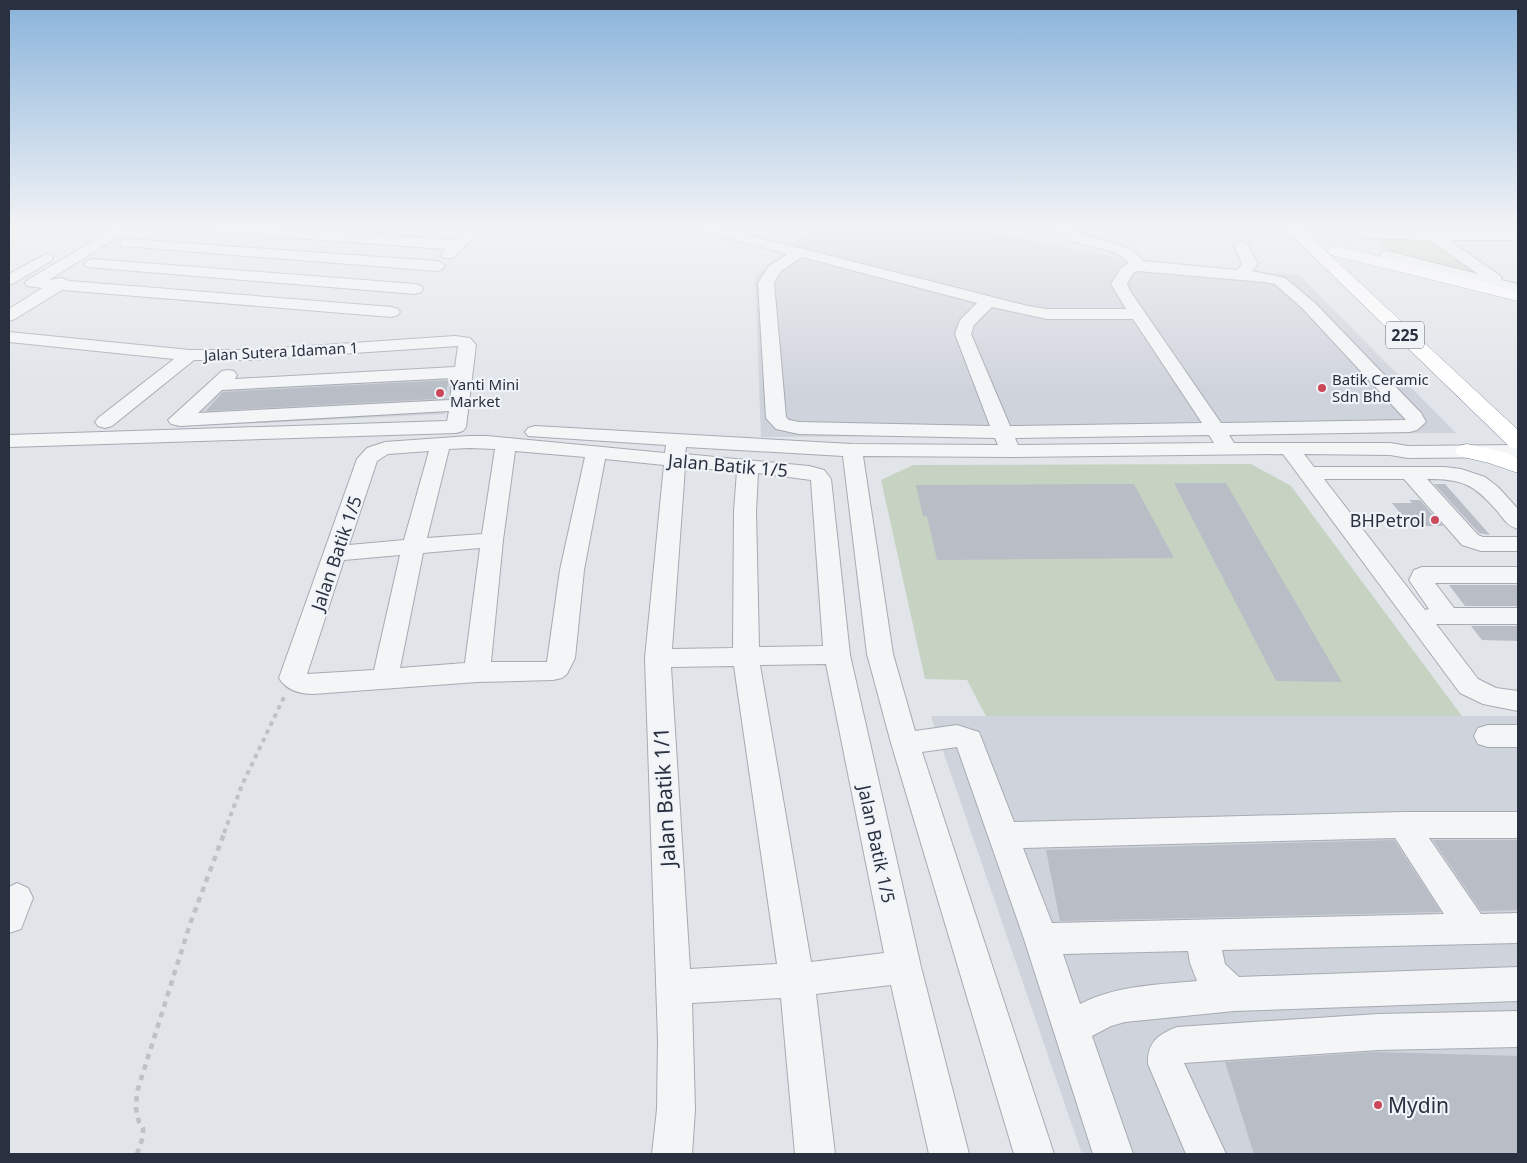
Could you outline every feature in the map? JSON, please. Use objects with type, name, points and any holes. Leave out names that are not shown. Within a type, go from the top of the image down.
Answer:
[{"type":"main road","name":"225","points":[[1349,282],[1518,442]]},
{"type":"main road","name":"225","points":[[1370,282],[1518,418]]},
{"type":"main road","points":[[1468,282],[1514,291]]},
{"type":"main road","points":[[1476,402],[1484,426],[1484,432],[1472,447],[1518,466]]},
{"type":"street","points":[[50,282],[58,285],[392,312]]},
{"type":"street","points":[[9,316],[62,282]]},
{"type":"street","points":[[222,298],[242,282]]},
{"type":"street","points":[[336,282],[414,289]]},
{"type":"street","points":[[356,348],[421,282]]},
{"type":"street","points":[[766,282],[776,418],[783,425],[799,428],[1003,432],[1410,426],[1416,422],[1414,417],[1288,287],[1279,282]]},
{"type":"street","points":[[914,282],[1047,314],[1138,314]]},
{"type":"street","points":[[1120,282],[1119,284],[1138,314],[1228,449]]},
{"type":"street","points":[[1479,282],[1514,291]]},
{"type":"street","points":[[1501,282],[1514,291]]},
{"type":"street","points":[[988,301],[966,324],[963,334],[1010,451]]},
{"type":"street","name":"Jalan Sutera Idaman 1","points":[[9,337],[190,354],[249,355],[464,342],[466,345],[464,372]]},
{"type":"street","points":[[105,422],[190,354]]},
{"type":"street","points":[[180,420],[249,355]]},
{"type":"street","points":[[217,385],[464,372],[459,405],[413,547],[384,679]]},
{"type":"street","points":[[318,413],[335,379]]},
{"type":"street","points":[[9,425],[180,420],[459,405]]},
{"type":"street","points":[[9,441],[448,435],[676,450],[1010,451],[1289,448],[1390,449],[1408,452],[1518,442]]},
{"type":"street","name":"Jalan Batik 1/5","points":[[292,678],[367,459],[374,452],[448,435],[469,442],[596,453],[676,450],[748,467],[817,474],[821,479],[837,655],[904,967],[949,1154]]},
{"type":"street","points":[[477,672],[492,540],[506,444]]},
{"type":"street","points":[[1472,447],[1518,451]]},
{"type":"street","points":[[1289,448],[1469,686],[1482,694],[1501,700],[1518,701]]},
{"type":"street","points":[[1334,473],[1334,462],[1337,457],[1351,450],[1361,449]]},
{"type":"street","name":"Jalan Batik 1/1","points":[[672,1154],[676,1109],[676,1040],[658,658],[676,450]]},
{"type":"street","points":[[852,450],[880,654],[905,743],[1034,1154]]},
{"type":"street","points":[[292,678],[304,684],[314,684],[477,672],[553,671],[558,667],[562,658],[572,570],[596,453]]},
{"type":"street","points":[[748,467],[745,511],[746,657],[797,980],[815,1154]]},
{"type":"street","points":[[1308,473],[1444,473],[1471,478],[1483,486],[1518,522]]},
{"type":"street","points":[[1410,473],[1470,540],[1481,544],[1518,544]]},
{"type":"street","points":[[336,553],[492,540]]},
{"type":"street","points":[[1447,616],[1421,580],[1422,575],[1518,575]]},
{"type":"street","points":[[1416,616],[1518,616]]},
{"type":"street","points":[[658,658],[837,655]]},
{"type":"street","points":[[905,743],[957,736],[969,740],[1041,938],[1113,1154]]},
{"type":"street","points":[[1488,736],[1518,736]]},
{"type":"street","points":[[1004,835],[1403,825],[1518,825]]},
{"type":"street","points":[[1403,825],[1472,928]]},
{"type":"street","points":[[1041,938],[1518,928]]},
{"type":"street","points":[[1213,934],[1205,949],[1205,958],[1214,978],[1234,994]]},
{"type":"street","points":[[673,987],[797,980],[904,967]]},
{"type":"street","points":[[1071,1028],[1105,1010],[1125,1005],[1234,994],[1518,984]]},
{"type":"street","points":[[1206,1154],[1166,1064],[1165,1056],[1169,1049],[1177,1046],[1378,1032],[1518,1029]]},
{"type":"path","points":[[137,1154],[143,1137],[143,1128],[139,1122],[136,1109],[137,1092],[190,924],[242,785],[292,678]]},
{"type":"shaded area","points":[[755,282],[1306,282],[1456,433],[761,437]]},
{"type":"shaded area","points":[[455,375],[445,414],[176,427],[219,387]]},
{"type":"shaded area","points":[[931,716],[1518,716],[1518,1154],[1082,1154]]},
{"type":"green space","points":[[1251,464],[1291,486],[1462,716],[986,716],[967,680],[925,679],[881,480],[913,465]]},
{"type":"building","points":[[449,380],[445,395],[436,399],[206,411],[223,392]]},
{"type":"building","points":[[1174,483],[1226,483],[1342,682],[1276,681]]},
{"type":"building","points":[[1134,484],[1174,558],[937,560],[927,516],[923,516],[916,485]]},
{"type":"building","points":[[1434,484],[1445,484],[1490,535],[1479,533]]},
{"type":"building","points":[[1409,500],[1420,500],[1443,526],[1411,526],[1392,503],[1412,503]]},
{"type":"building","points":[[1449,585],[1518,585],[1518,606],[1465,606]]},
{"type":"building","points":[[1471,626],[1518,626],[1518,641],[1482,640]]},
{"type":"building","points":[[1394,840],[1441,912],[1060,921],[1046,850]]},
{"type":"building","points":[[1433,840],[1518,840],[1518,910],[1481,911]]},
{"type":"building","name":"Mydin","points":[[1374,1052],[1518,1056],[1518,1154],[1254,1154],[1225,1062]]},
{"type":"place","name":"Batik Ceramic Sdn Bhd","points":[[1322,388]]},
{"type":"place","name":"Yanti Mini Market","points":[[440,393]]},
{"type":"place","name":"BHPetrol","points":[[1435,520]]},
{"type":"place","name":"Mydin","points":[[1378,1105]]}]
